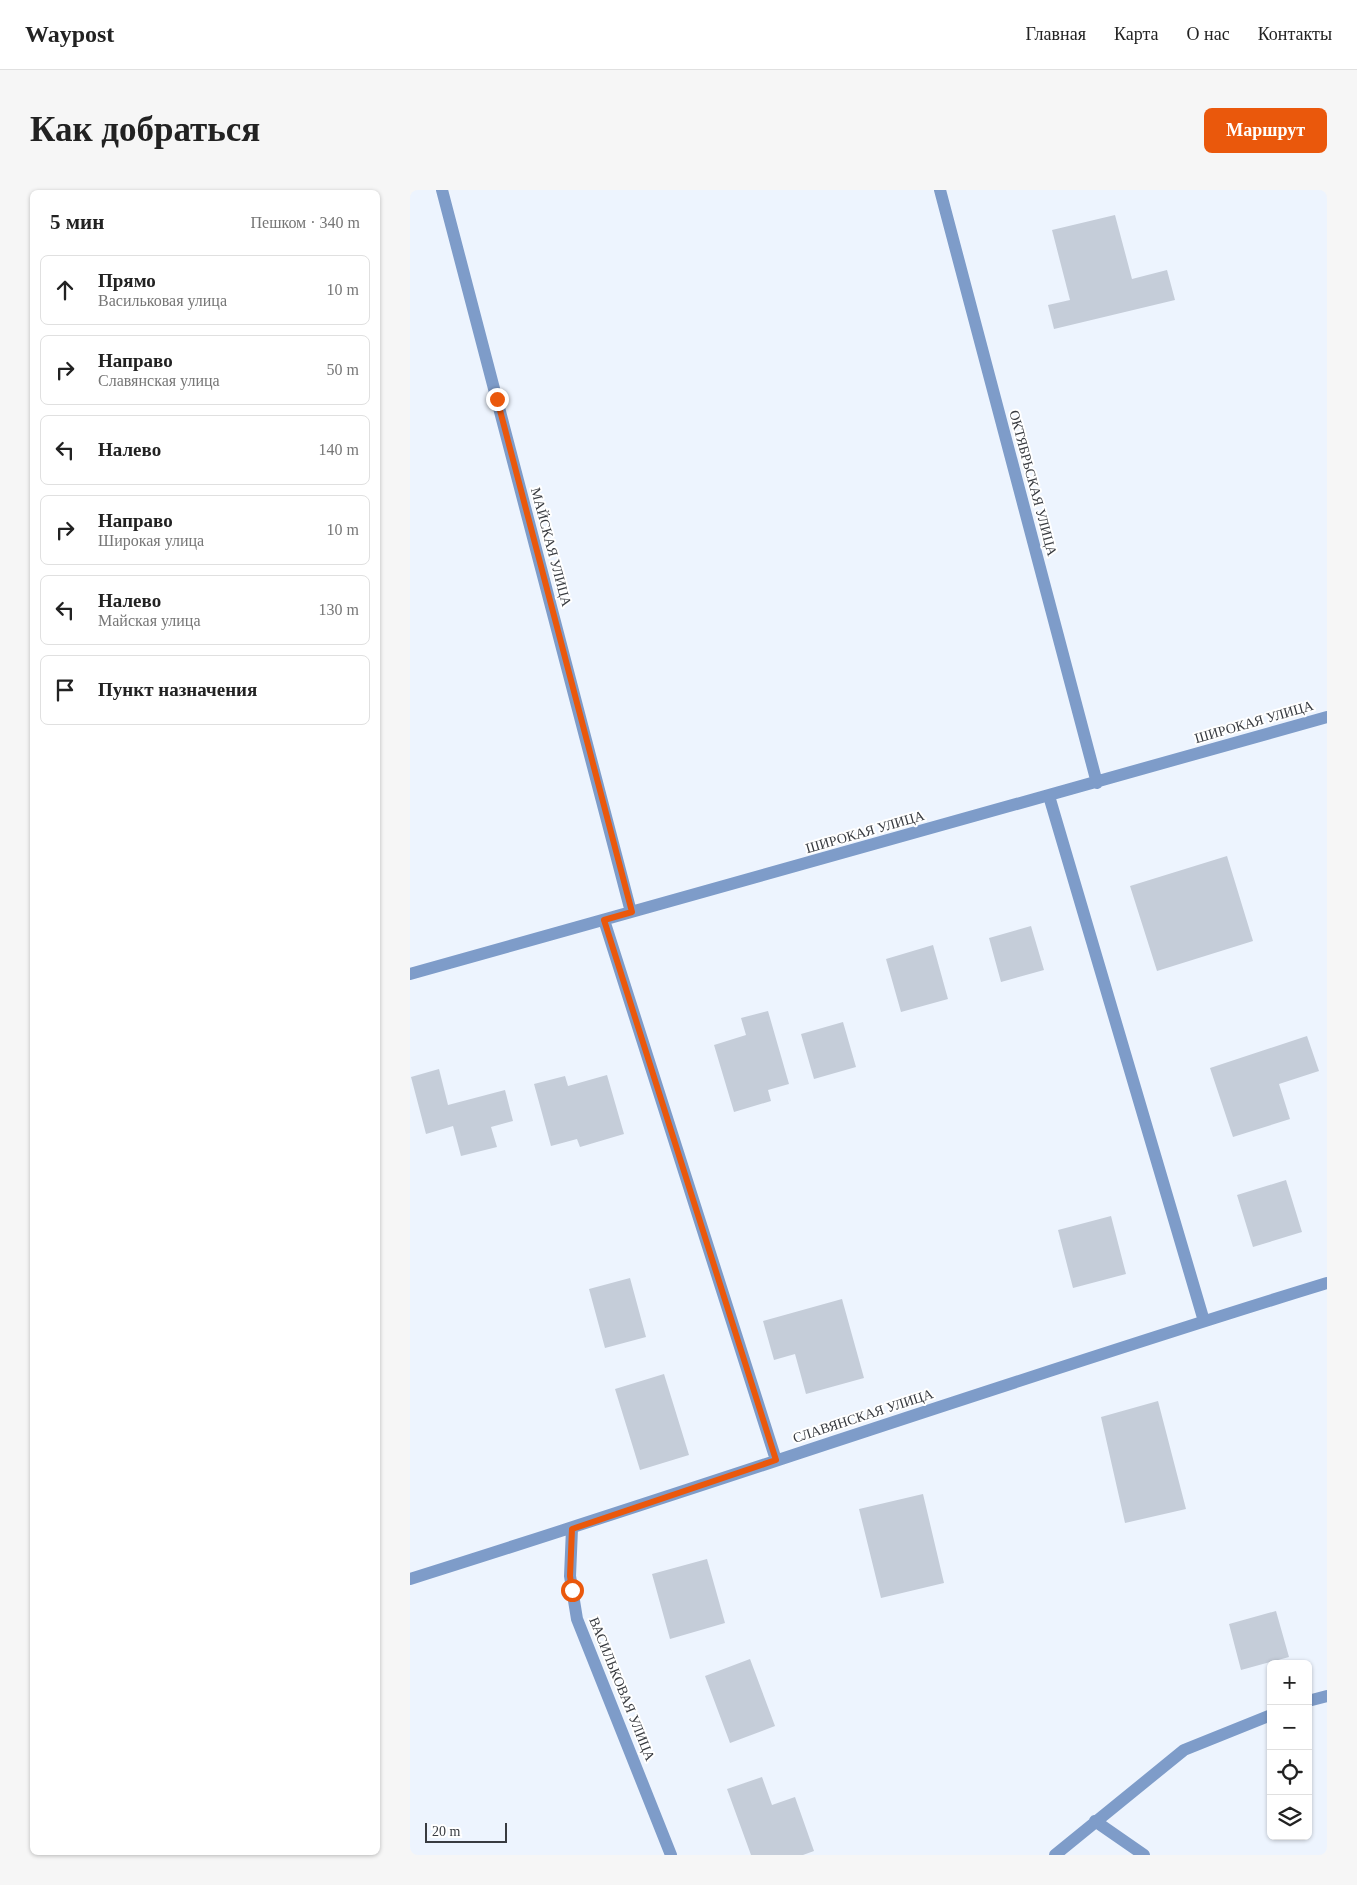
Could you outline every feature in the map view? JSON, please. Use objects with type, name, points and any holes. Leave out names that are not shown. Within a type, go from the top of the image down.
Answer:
[{"type":"street","name":"МАЙСКАЯ УЛИЦА","points":[[442,190],[632,912]]},
{"type":"street","name":"ОКТЯБРЬСКАЯ УЛИЦА","points":[[940,190],[1097,783]]},
{"type":"street","name":"ШИРОКАЯ УЛИЦА","points":[[410,974],[1327,717]]},
{"type":"street","points":[[1049,796],[1204,1321]]},
{"type":"street","points":[[604,920],[776,1460]]},
{"type":"street","name":"СЛАВЯНСКАЯ УЛИЦА","points":[[410,1580],[572,1529],[776,1460],[1204,1321],[1327,1283]]},
{"type":"street","name":"ВАСИЛЬКОВАЯ УЛИЦА","points":[[572,1529],[570,1576],[577,1619],[671,1855]]},
{"type":"street","points":[[1312,1700],[1327,1696]]},
{"type":"street","points":[[1055,1855],[1184,1750],[1267,1717]]},
{"type":"street","points":[[1095,1821],[1144,1855]]},
{"type":"building","points":[[1115,215],[1132,279],[1167,270],[1175,300],[1054,329],[1048,305],[1070,300],[1052,230]]},
{"type":"building","points":[[1227,856],[1253,941],[1157,971],[1130,886]]},
{"type":"building","points":[[1031,926],[1044,970],[1001,982],[989,938]]},
{"type":"building","points":[[933,945],[948,999],[901,1012],[886,959]]},
{"type":"building","points":[[768,1011],[789,1084],[768,1090],[771,1101],[734,1112],[714,1045],[746,1035],[741,1018]]},
{"type":"building","points":[[843,1022],[856,1067],[814,1079],[801,1034]]},
{"type":"building","points":[[1307,1036],[1319,1071],[1279,1084],[1290,1119],[1233,1137],[1210,1068]]},
{"type":"building","points":[[439,1069],[448,1105],[505,1090],[513,1121],[491,1127],[497,1147],[461,1156],[453,1126],[426,1134],[411,1077]]},
{"type":"building","points":[[607,1075],[624,1134],[580,1147],[577,1139],[551,1146],[534,1084],[565,1076],[568,1086]]},
{"type":"building","points":[[1286,1180],[1302,1232],[1253,1247],[1237,1195]]},
{"type":"building","points":[[1111,1216],[1126,1274],[1073,1288],[1058,1230]]},
{"type":"building","points":[[630,1278],[646,1337],[605,1348],[589,1289]]},
{"type":"building","points":[[842,1299],[864,1378],[806,1394],[795,1354],[774,1360],[763,1321]]},
{"type":"building","points":[[664,1374],[689,1455],[640,1470],[615,1389]]},
{"type":"building","points":[[1158,1401],[1186,1509],[1125,1523],[1101,1417]]},
{"type":"building","points":[[923,1494],[944,1583],[881,1598],[859,1509]]},
{"type":"building","points":[[707,1559],[725,1623],[670,1639],[652,1574]]},
{"type":"building","points":[[1276,1611],[1289,1657],[1267,1660],[1267,1663],[1241,1670],[1229,1624]]},
{"type":"building","points":[[750,1659],[775,1726],[730,1743],[705,1676]]},
{"type":"building","points":[[762,1777],[772,1805],[795,1797],[814,1851],[803,1855],[751,1855],[727,1789]]},
{"type":"route","points":[[497,399],[632,912],[604,920],[776,1460],[572,1529],[570,1576],[572,1590]]}]
